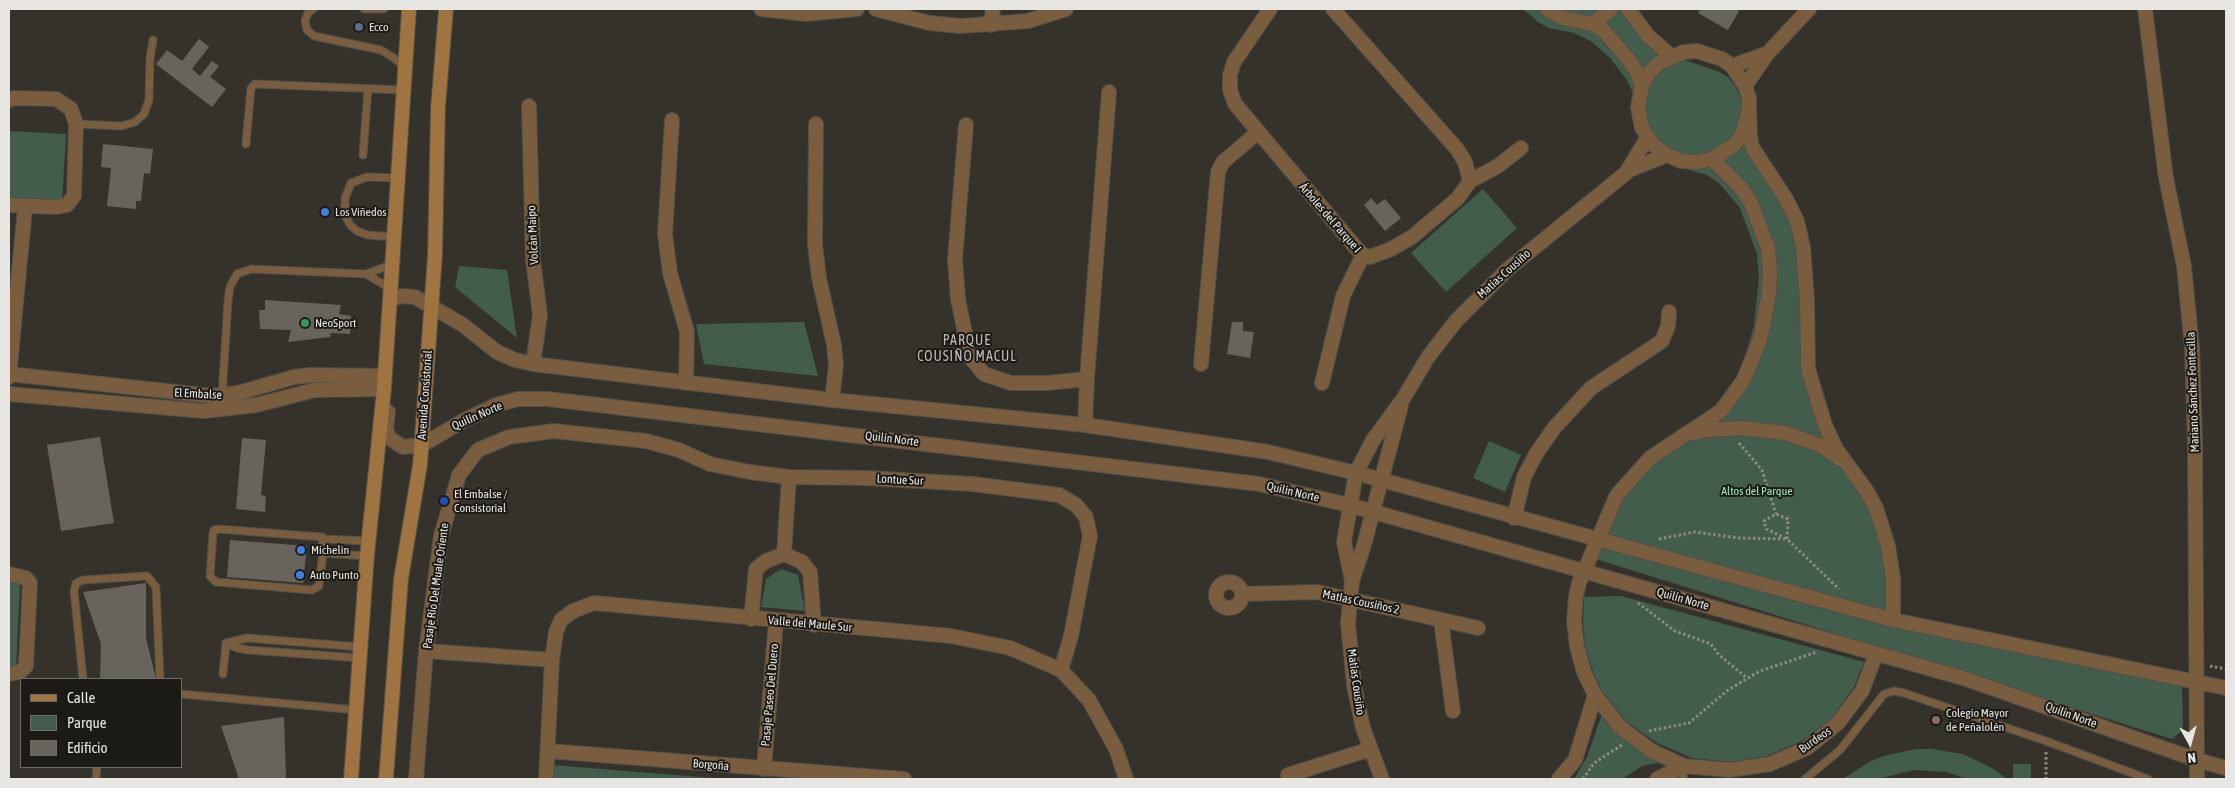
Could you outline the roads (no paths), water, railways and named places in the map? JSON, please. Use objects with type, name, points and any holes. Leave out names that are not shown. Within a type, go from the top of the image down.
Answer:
[{"type":"main road","points":[[351,779],[367,556],[385,383],[409,9]]},
{"type":"main road","name":"Avenida Consistorial","points":[[386,779],[400,579],[418,485],[422,445],[435,255],[438,108],[446,9]]},
{"type":"street","points":[[761,9],[806,14],[857,9]]},
{"type":"street","points":[[876,9],[930,23],[961,26],[1028,21],[1066,9]]},
{"type":"street","points":[[991,25],[993,9]]},
{"type":"street","name":"Árboles del Parque I","points":[[1270,9],[1234,62],[1230,75],[1230,90],[1234,104],[1363,255],[1370,257],[1384,252],[1412,237],[1458,198],[1470,180]]},
{"type":"street","points":[[1333,9],[1456,149],[1465,162],[1470,180],[1498,166],[1521,148]]},
{"type":"street","points":[[1547,9],[1568,20],[1594,24],[1612,39],[1622,51],[1636,71],[1642,86]]},
{"type":"street","points":[[1594,24],[1611,9]]},
{"type":"street","points":[[1628,9],[1648,36],[1672,56]]},
{"type":"street","points":[[1746,86],[1768,53],[1809,9]]},
{"type":"street","name":"Mariano Sánchez Fontecilla","points":[[2145,9],[2166,178],[2184,266],[2192,348],[2195,440],[2197,779]]},
{"type":"street","points":[[1749,110],[1742,135],[1729,149],[1712,159],[1697,162],[1681,161],[1667,155],[1648,138],[1639,118],[1638,107],[1642,86],[1659,63],[1672,56],[1697,51],[1722,59],[1732,66],[1746,86],[1749,110],[1752,147],[1786,199],[1797,221],[1803,247],[1808,299],[1808,369],[1825,425],[1836,449],[1876,508],[1888,546],[1893,578],[1893,620]]},
{"type":"street","points":[[1732,66],[1768,53]]},
{"type":"street","points":[[1085,425],[1086,379],[1109,92]]},
{"type":"street","points":[[9,100],[14,98],[56,99],[71,108],[76,124],[74,196],[67,205],[25,208],[9,205]]},
{"type":"street","name":"Volcán Maipo","points":[[529,106],[533,260],[540,314],[533,364]]},
{"type":"street","points":[[672,120],[666,234],[670,273],[687,332],[686,383]]},
{"type":"street","points":[[816,124],[815,244],[819,278],[835,352],[836,365],[832,400]]},
{"type":"street","points":[[966,125],[954,259],[958,300],[970,357],[984,374],[1011,383],[1048,383],[1086,379]]},
{"type":"street","points":[[1201,364],[1218,172],[1223,162],[1257,133]]},
{"type":"street","name":"Matías Cousiño","points":[[1352,581],[1344,542],[1356,473],[1373,440],[1403,399],[1428,357],[1471,304],[1508,269],[1628,170],[1648,138]]},
{"type":"street","name":"Matías Cousiño","points":[[1628,170],[1667,155]]},
{"type":"street","points":[[1598,539],[1617,495],[1628,480],[1650,458],[1721,411],[1743,381],[1760,340],[1769,294],[1768,248],[1751,203],[1742,189],[1712,159]]},
{"type":"street","points":[[9,375],[25,208]]},
{"type":"street","points":[[1322,383],[1343,296],[1363,255]]},
{"type":"street","points":[[391,294],[409,296],[431,306],[463,325],[497,352],[533,364],[832,400],[1085,425],[1268,452],[1356,473],[1514,518],[1598,539],[1893,620],[2226,688]]},
{"type":"street","points":[[1514,518],[1524,477],[1536,454],[1554,428],[1591,388],[1662,341],[1668,326],[1670,312]]},
{"type":"street","name":"El Embalse","points":[[9,375],[198,396],[222,396],[294,377],[310,375],[385,383]]},
{"type":"street","points":[[385,383],[389,405],[386,427],[388,437],[404,447],[422,445]]},
{"type":"street","name":"El Embalse","points":[[9,394],[180,410],[222,410],[256,405],[315,390],[385,383]]},
{"type":"street","name":"Quilín Norte","points":[[422,445],[463,421],[496,405],[518,399],[548,399],[1216,477],[1259,484],[1349,505],[1962,678],[2197,760],[2226,768]]},
{"type":"street","name":"Matías Cousiño","points":[[1382,779],[1363,728],[1354,685],[1348,623],[1352,581],[1403,399]]},
{"type":"street","points":[[1680,438],[1706,430],[1726,428],[1762,429],[1805,438],[1822,446],[1839,458],[1856,476]]},
{"type":"street","name":"Lontue Sur","points":[[554,431],[646,441],[679,450],[710,464],[788,477],[866,478],[973,484],[1059,496],[1076,505],[1086,517],[1090,536],[1071,636],[1062,670]]},
{"type":"street","name":"Pasaje Río Del Muale Oriente","points":[[416,779],[426,652],[442,536],[458,476],[478,450],[509,437],[554,431]]},
{"type":"street","points":[[784,554],[788,477]]},
{"type":"street","name":"Burdeos","points":[[1598,539],[1576,596],[1574,621],[1577,647],[1584,672],[1595,695],[1620,727],[1683,772],[1730,770],[1770,764],[1807,748],[1838,723],[1857,698],[1876,654]]},
{"type":"street","points":[[751,619],[756,570],[766,561],[784,554],[802,562],[810,572],[814,625]]},
{"type":"street","points":[[9,574],[26,578],[30,583],[26,666],[20,672],[9,674]]},
{"type":"street","name":"MatIas Cousiños 2","points":[[1242,594],[1317,592],[1478,628]]},
{"type":"street","name":"Valle del Maule Sur","points":[[546,779],[552,660],[556,632],[561,620],[573,611],[594,603],[814,625],[951,636],[1010,648],[1062,670],[1089,700],[1116,749],[1126,779]]},
{"type":"street","points":[[1441,620],[1453,711]]},
{"type":"street","name":"Pasaje Paseo Del Duero","points":[[764,769],[776,621]]},
{"type":"street","points":[[426,652],[552,660]]},
{"type":"street","points":[[1560,779],[1575,760],[1595,695]]},
{"type":"street","points":[[1288,775],[1370,749]]},
{"type":"street","name":"Borgoña","points":[[548,751],[904,779]]},
{"type":"street","points":[[1657,779],[1683,772]]},
{"type":"lane","points":[[313,9],[308,14],[305,22],[307,30],[314,36],[381,50],[405,68]]},
{"type":"lane","points":[[364,9],[384,9]]},
{"type":"lane","points":[[76,124],[122,126],[134,122],[144,114],[149,100],[150,59],[153,40]]},
{"type":"lane","points":[[246,144],[251,88],[255,84],[403,90]]},
{"type":"lane","points":[[363,155],[368,88]]},
{"type":"lane","points":[[394,237],[368,235],[350,226],[345,214],[344,198],[351,183],[367,177],[398,178]]},
{"type":"lane","points":[[222,410],[228,301],[230,287],[237,274],[251,269],[366,274],[393,264]]},
{"type":"lane","points":[[366,274],[391,294]]},
{"type":"lane","points":[[323,539],[319,586],[312,590],[216,582],[210,576],[214,530],[369,541]]},
{"type":"lane","points":[[323,553],[367,556]]},
{"type":"lane","points":[[83,678],[74,591],[76,583],[83,580],[147,576],[156,587],[160,678]]},
{"type":"lane","points":[[226,643],[247,638],[360,653]]},
{"type":"lane","points":[[226,643],[248,650],[360,653]]},
{"type":"lane","points":[[223,674],[226,643]]},
{"type":"lane","points":[[1805,779],[1840,750],[1884,694],[1894,692],[1904,693],[2046,741],[2148,779]]},
{"type":"lane","points":[[182,694],[356,710]]},
{"type":"place","name":"Ecco","points":[[359,27]]},
{"type":"place","name":"Los Viñedos","points":[[325,212]]},
{"type":"place","name":"NeoSport","points":[[305,323]]},
{"type":"place","name":"El Embalse / Consistorial","points":[[444,501]]},
{"type":"place","name":"Michelin","points":[[301,550]]},
{"type":"place","name":"Auto Punto","points":[[300,575]]},
{"type":"place","name":"Colegio Mayor de Peñalolén","points":[[1936,720]]},
{"type":"district","name":"PARQUE COUSIÑO MACUL","points":[[967,350]]},
{"type":"park label","name":"Altos del Parque","points":[[1757,491]]}]
